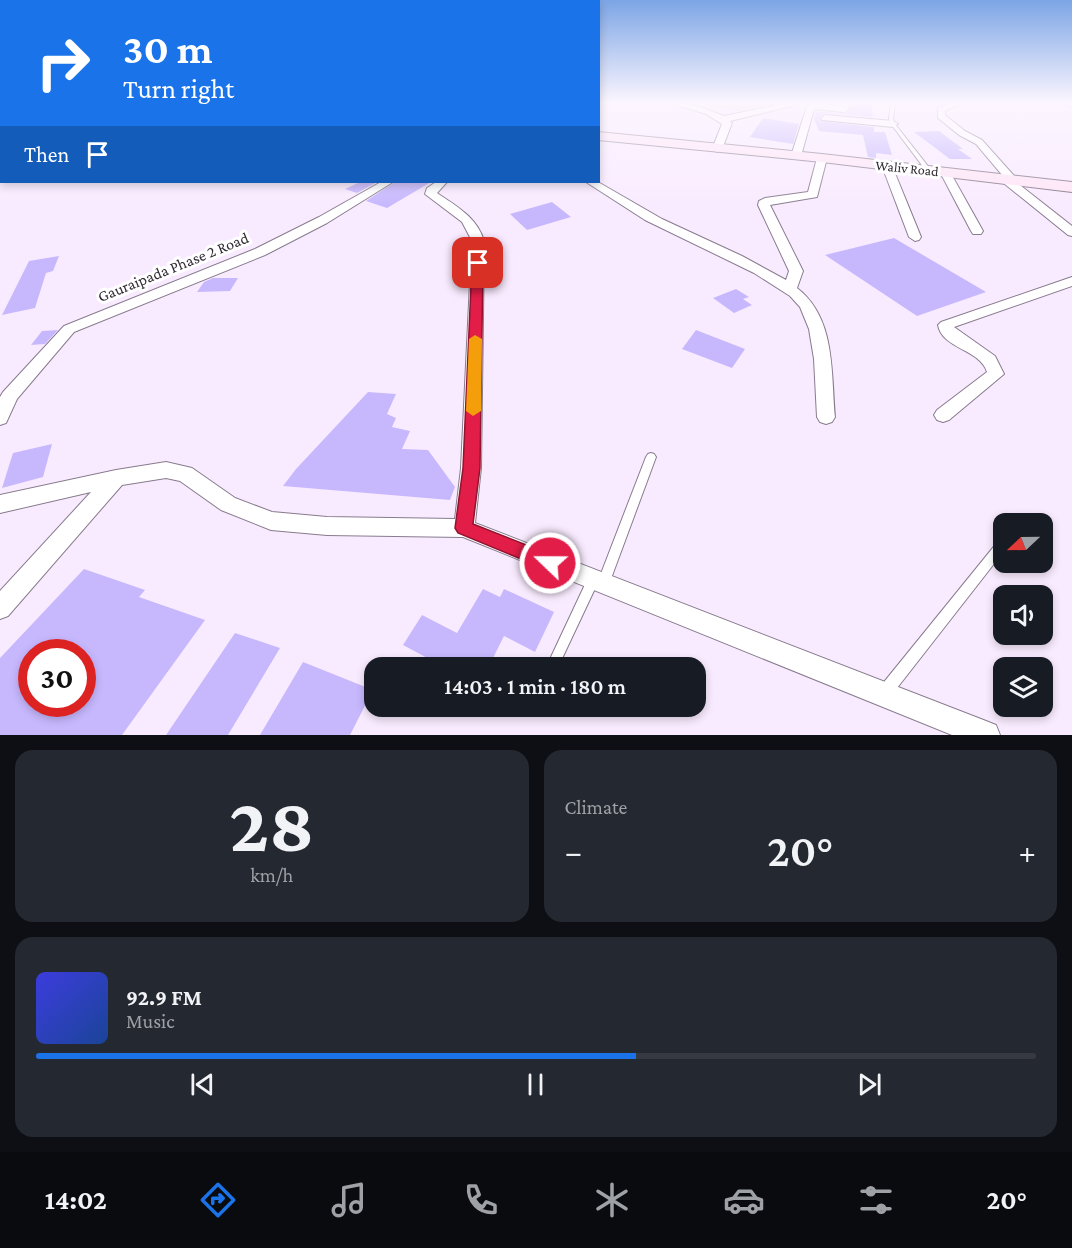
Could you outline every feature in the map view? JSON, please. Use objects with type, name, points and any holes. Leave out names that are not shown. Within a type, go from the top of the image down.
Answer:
[{"type":"main road","name":"Waliv Road","points":[[610,137],[822,158],[1072,188]]},
{"type":"street","points":[[717,149],[722,137]]},
{"type":"street","points":[[796,156],[802,137]]},
{"type":"street","points":[[970,137],[979,142],[1009,179],[1072,232]]},
{"type":"street","points":[[789,289],[796,271],[764,205],[765,201],[813,195],[822,158]]},
{"type":"street","points":[[887,166],[915,237]]},
{"type":"street","points":[[945,172],[977,231]]},
{"type":"street","name":"Gauraipada Phase 2 Road","points":[[0,418],[9,396],[69,328],[260,252],[324,220],[386,183]]},
{"type":"street","points":[[440,183],[430,194],[464,217],[476,229],[478,241],[471,468],[464,528]]},
{"type":"street","points":[[593,183],[657,221],[761,271],[789,289],[806,305],[818,331],[826,417]]},
{"type":"street","points":[[943,415],[996,374],[995,368],[986,357],[954,337],[947,331],[946,325],[1072,281]]},
{"type":"street","points":[[0,504],[116,478],[166,470],[185,474],[228,504],[271,520],[327,526],[464,528],[986,735]]},
{"type":"street","points":[[0,608],[116,478]]},
{"type":"lane","points":[[903,137],[929,171]]},
{"type":"lane","points":[[557,657],[598,582],[651,457]]},
{"type":"lane","points":[[882,694],[993,556]]},
{"type":"building","points":[[752,137],[795,137],[793,144]]},
{"type":"building","points":[[864,137],[887,137],[892,155],[876,153],[876,158],[868,157]]},
{"type":"building","points":[[921,137],[947,137],[972,159],[950,159]]},
{"type":"building","points":[[358,183],[375,183],[357,193],[345,189]]},
{"type":"building","points":[[393,183],[429,183],[387,208],[366,201]]},
{"type":"building","points":[[552,202],[571,217],[527,230],[510,214]]},
{"type":"building","points":[[894,238],[986,292],[917,316],[825,255]]},
{"type":"building","points":[[59,256],[53,271],[46,273],[35,308],[2,315],[29,261]]},
{"type":"building","points":[[213,278],[238,278],[230,291],[197,292],[204,282]]},
{"type":"building","points":[[736,289],[749,297],[743,299],[752,305],[734,313],[713,298]]},
{"type":"building","points":[[58,330],[45,344],[31,345],[42,331]]},
{"type":"building","points":[[696,330],[745,349],[732,368],[682,349]]},
{"type":"building","points":[[368,392],[396,394],[387,414],[396,418],[392,427],[410,431],[402,449],[428,450],[455,487],[450,500],[283,486]]},
{"type":"building","points":[[52,444],[43,477],[2,488],[13,453]]},
{"type":"building","points":[[84,569],[145,590],[139,597],[205,620],[122,735],[0,735],[0,658]]},
{"type":"building","points":[[483,589],[500,597],[504,589],[554,612],[535,652],[504,636],[494,657],[425,657],[403,645],[422,615],[457,633]]},
{"type":"building","points":[[235,633],[280,648],[228,735],[166,735]]},
{"type":"building","points":[[303,662],[364,686],[364,708],[350,735],[260,735]]},
{"type":"slow traffic","points":[[473,411],[475,339]]},
{"type":"route","points":[[478,263],[471,468],[464,528],[550,563]]}]
